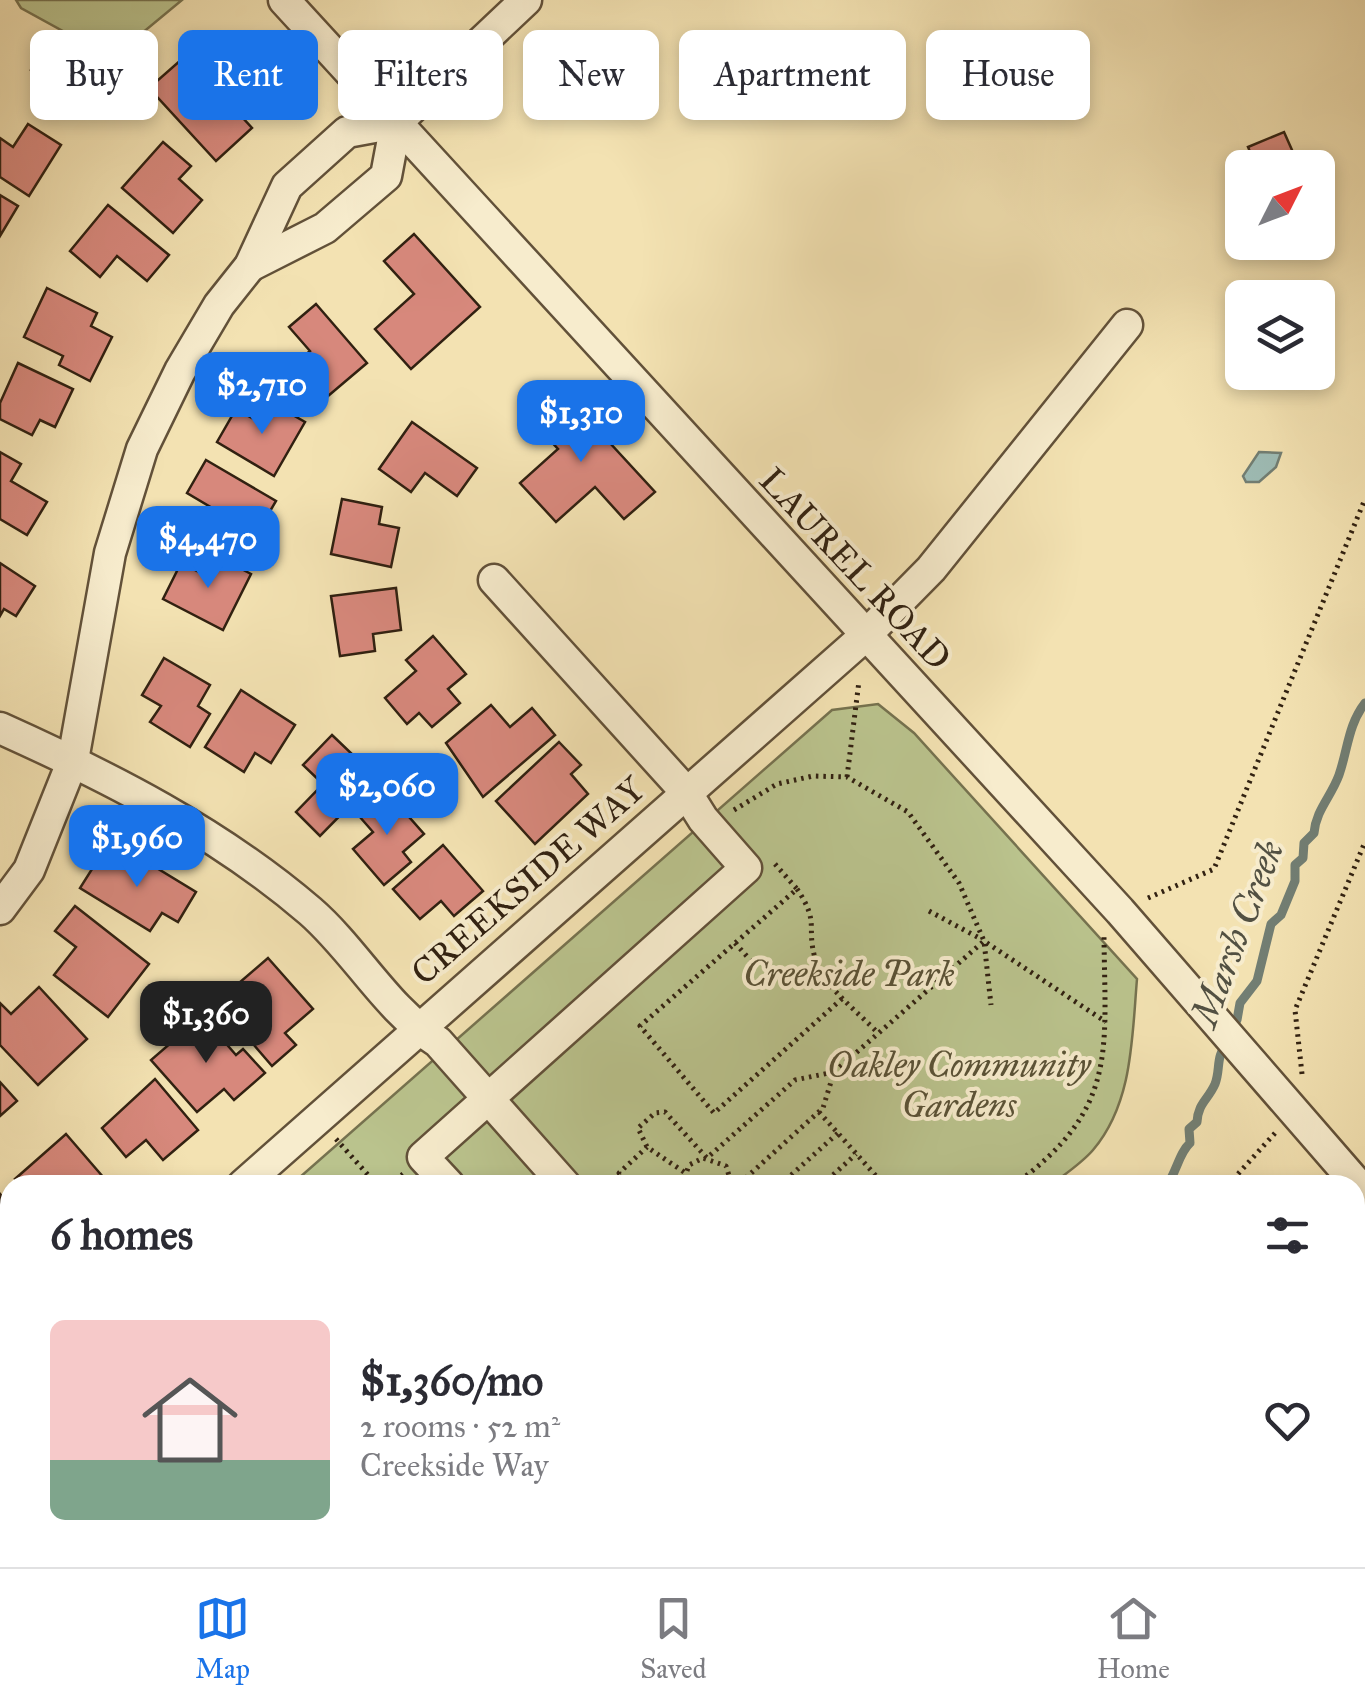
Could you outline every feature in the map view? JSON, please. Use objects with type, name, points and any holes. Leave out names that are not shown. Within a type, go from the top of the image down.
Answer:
[{"type":"street","name":"LAUREL ROAD","points":[[284,0],[1120,911],[1350,1175]]},
{"type":"street","points":[[0,909],[29,870],[73,760],[110,553],[142,449],[180,371],[220,305],[250,266],[287,186],[347,132],[396,124],[526,0]]},
{"type":"street","points":[[250,266],[325,228],[386,176],[396,124]]},
{"type":"street","name":"CREEKSIDE WAY","points":[[255,1175],[416,1028],[865,636],[931,569],[1127,325]]},
{"type":"street","points":[[440,1175],[423,1157],[746,868],[702,819],[694,785],[494,580]]},
{"type":"street","points":[[0,728],[73,760],[255,865],[314,915],[416,1028],[438,1042],[557,1175]]},
{"type":"path","points":[[1026,1175],[1066,1141],[1102,1075],[1106,1022],[1104,937],[1120,911],[1214,869],[1365,498]]},
{"type":"path","points":[[847,777],[865,636]]},
{"type":"path","points":[[731,812],[752,796],[795,778],[847,777],[908,812],[958,883],[984,941],[991,1005]]},
{"type":"path","points":[[694,785],[742,824]]},
{"type":"path","points":[[1237,1175],[1296,1110],[1304,1061],[1295,1010],[1365,842]]},
{"type":"path","points":[[764,850],[815,922],[813,954],[819,968],[877,1032]]},
{"type":"path","points":[[796,890],[640,1026],[714,1113],[844,996]]},
{"type":"path","points":[[930,911],[984,941],[1106,1022]]},
{"type":"path","points":[[684,1175],[696,1160],[707,1158],[795,1080],[834,1072],[984,941]]},
{"type":"path","points":[[735,943],[752,962]]},
{"type":"path","points":[[747,1175],[819,1112],[828,1097],[834,1072]]},
{"type":"path","points":[[684,1172],[648,1147],[638,1128],[654,1113],[665,1112],[707,1158],[726,1166],[730,1175]]},
{"type":"path","points":[[819,1112],[875,1175]]},
{"type":"path","points":[[318,1119],[368,1175]]},
{"type":"path","points":[[791,1175],[838,1134]]},
{"type":"path","points":[[621,1175],[648,1147]]},
{"type":"path","points":[[833,1175],[856,1154]]},
{"type":"green space","points":[[16,0],[182,0],[146,30],[61,30],[21,8]]},
{"type":"green space","name":"Creekside Park","points":[[878,704],[914,733],[1137,979],[1123,1091],[1106,1132],[1079,1164],[1064,1175],[302,1175],[832,710]]},
{"type":"water","points":[[1259,452],[1281,453],[1276,467],[1259,482],[1246,482],[1243,476]]},
{"type":"building","points":[[178,63],[178,120],[158,98],[158,80]]},
{"type":"building","points":[[178,120],[245,120],[252,128],[216,161]]},
{"type":"building","points":[[28,124],[61,145],[29,196],[0,177],[0,138],[13,147]]},
{"type":"building","points":[[1284,132],[1292,150],[1249,150],[1248,147]]},
{"type":"building","points":[[163,142],[191,166],[179,179],[202,200],[173,233],[122,188]]},
{"type":"building","points":[[0,195],[18,206],[0,236]]},
{"type":"building","points":[[108,205],[169,255],[147,281],[117,256],[100,277],[70,251]]},
{"type":"building","points":[[414,234],[480,307],[411,369],[375,329],[414,294],[384,261]]},
{"type":"building","points":[[47,288],[97,313],[91,326],[112,337],[90,381],[59,365],[63,356],[24,337]]},
{"type":"building","points":[[316,304],[367,363],[321,402],[291,367],[310,351],[289,327]]},
{"type":"building","points":[[18,363],[73,389],[55,427],[40,420],[32,435],[0,419],[0,403]]},
{"type":"building","points":[[563,392],[655,492],[624,519],[595,487],[556,522],[520,483],[558,449],[532,421]]},
{"type":"building","points":[[270,402],[305,422],[274,476],[217,442],[236,409],[259,422]]},
{"type":"building","points":[[412,422],[477,468],[457,496],[425,473],[411,492],[379,469]]},
{"type":"building","points":[[0,452],[21,464],[11,481],[47,502],[27,535],[0,519]]},
{"type":"building","points":[[206,460],[276,501],[249,547],[222,531],[229,518],[187,493]]},
{"type":"building","points":[[342,499],[382,507],[379,524],[399,528],[391,567],[331,554]]},
{"type":"building","points":[[217,556],[251,574],[223,630],[163,599],[181,563],[207,576]]},
{"type":"building","points":[[0,563],[35,586],[16,616],[4,609],[0,616]]},
{"type":"building","points":[[396,588],[401,630],[373,634],[375,651],[340,656],[331,596]]},
{"type":"building","points":[[433,636],[466,674],[448,689],[460,703],[432,727],[419,713],[407,724],[385,698],[416,671],[406,660]]},
{"type":"building","points":[[164,658],[210,685],[198,706],[210,714],[190,747],[150,722],[161,706],[142,695]]},
{"type":"building","points":[[241,690],[295,725],[271,763],[255,753],[244,772],[205,747]]},
{"type":"building","points":[[491,705],[510,727],[532,708],[555,735],[483,797],[446,743]]},
{"type":"building","points":[[332,735],[377,778],[320,836],[296,812],[323,784],[303,765]]},
{"type":"building","points":[[559,742],[581,765],[571,774],[588,794],[535,844],[496,801]]},
{"type":"building","points":[[387,792],[424,834],[403,852],[411,862],[384,885],[353,849],[373,832],[359,816]]},
{"type":"building","points":[[443,845],[483,891],[454,916],[441,901],[420,919],[393,889]]},
{"type":"building","points":[[104,850],[126,863],[132,853],[196,892],[178,922],[162,913],[150,931],[80,888]]},
{"type":"building","points":[[75,906],[149,964],[108,1017],[54,975],[76,947],[55,931]]},
{"type":"building","points":[[268,958],[313,1009],[285,1033],[296,1045],[272,1066],[217,1002]]},
{"type":"building","points":[[39,987],[87,1039],[38,1085],[0,1045],[0,1003],[11,1014]]},
{"type":"building","points":[[202,1016],[236,1055],[243,1049],[265,1073],[234,1100],[224,1089],[197,1112],[151,1060]]},
{"type":"building","points":[[155,1079],[198,1130],[163,1160],[146,1140],[126,1157],[102,1128]]},
{"type":"building","points":[[0,1082],[17,1101],[0,1116]]},
{"type":"building","points":[[66,1134],[101,1175],[20,1175]]},
{"type":"waterway","name":"Marsh Creek","points":[[1229,1028],[1237,1020],[1240,1003],[1257,981],[1271,924],[1281,915],[1295,881],[1295,865],[1303,858],[1304,843],[1314,833],[1336,783],[1352,729],[1365,703]]},
{"type":"waterway","name":"Marsh Creek","points":[[1172,1175],[1190,1143],[1189,1129],[1197,1122],[1201,1106],[1215,1084],[1220,1058],[1228,1044]]},
{"type":"park label","name":"Oakley Community Gardens","points":[[959,1085]]}]
